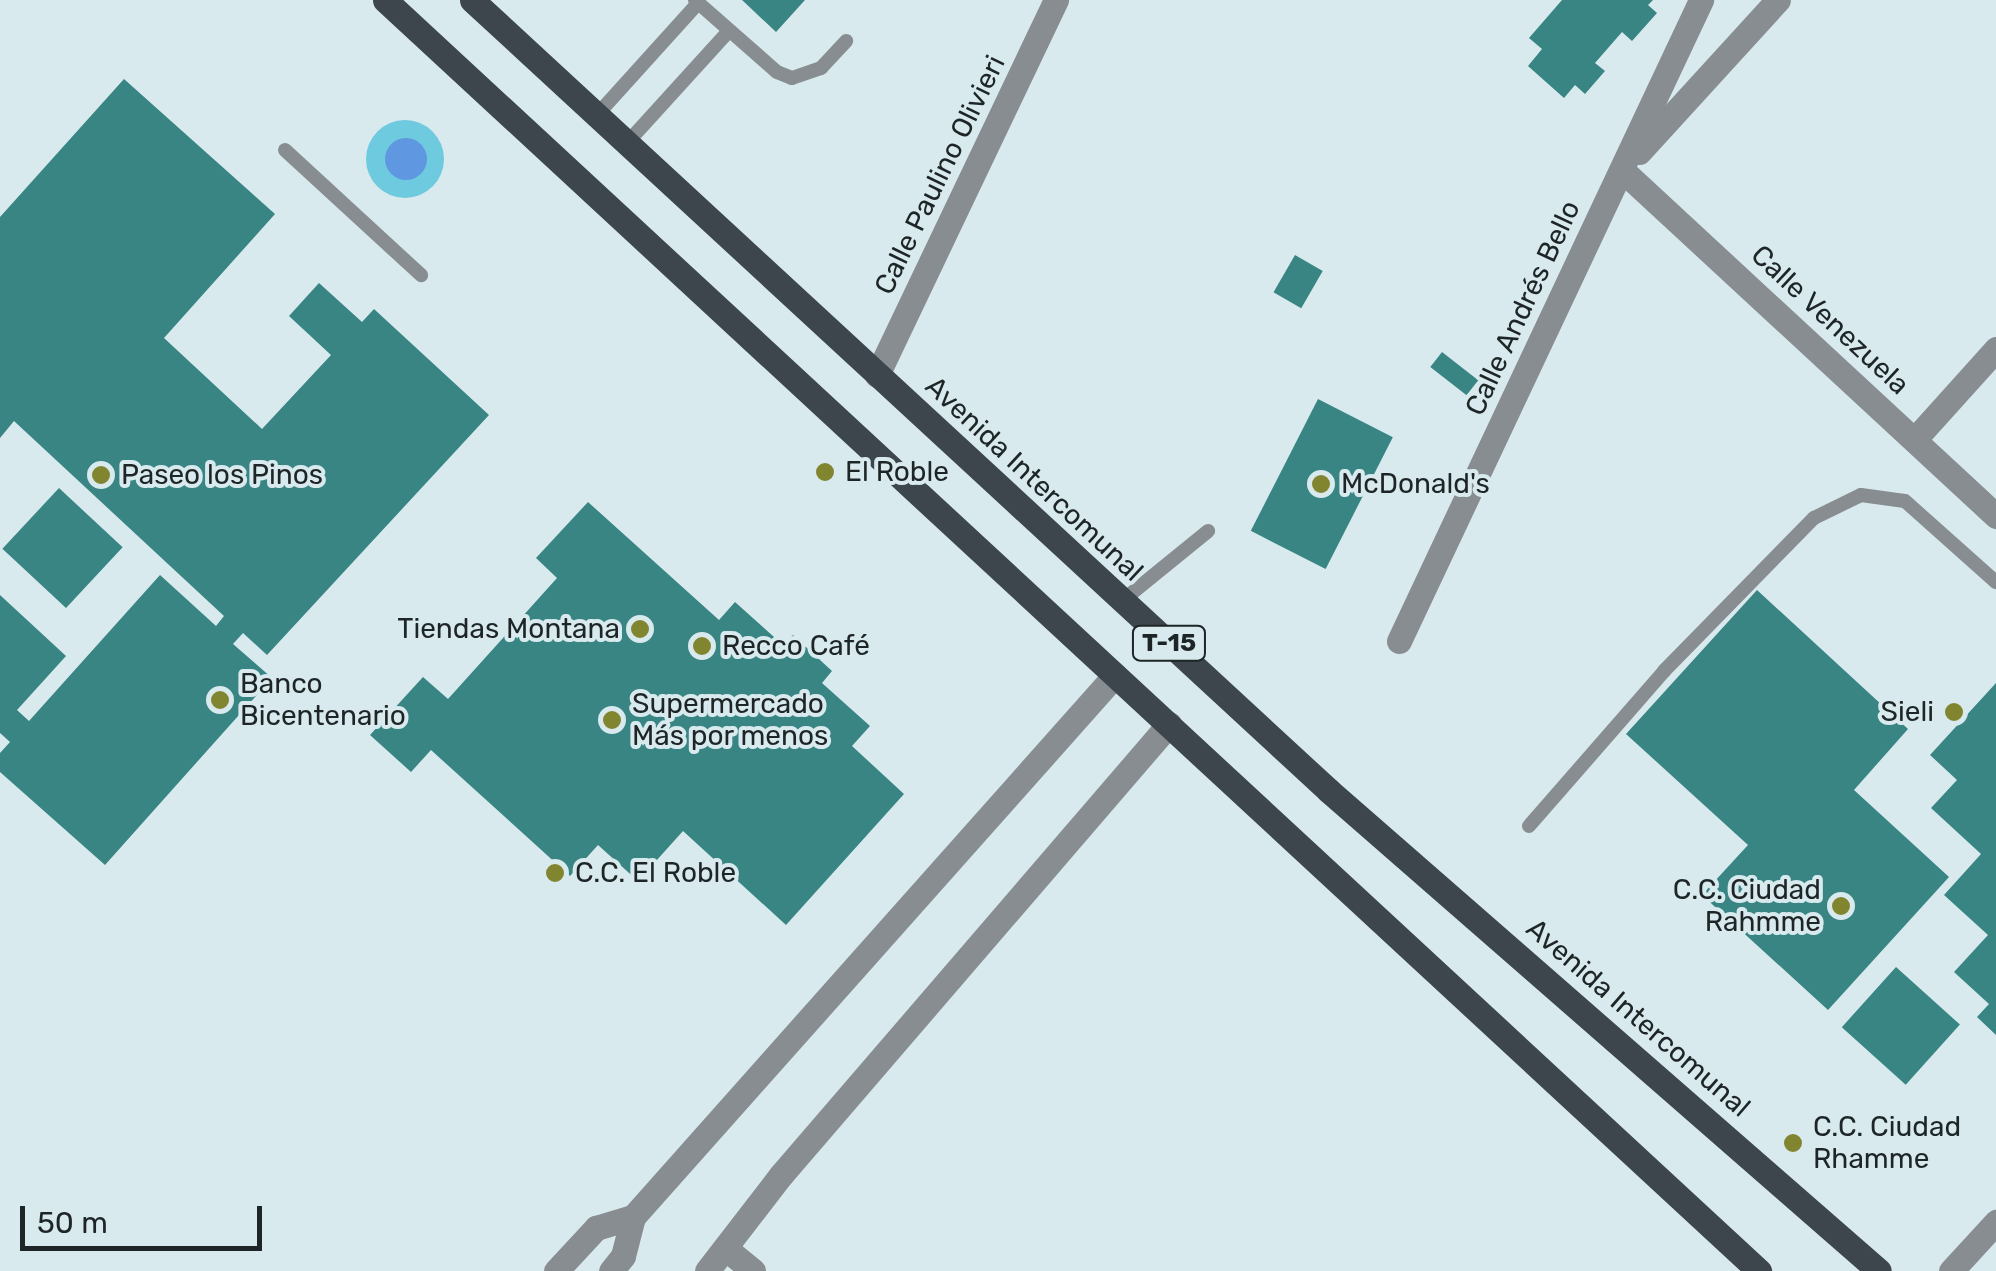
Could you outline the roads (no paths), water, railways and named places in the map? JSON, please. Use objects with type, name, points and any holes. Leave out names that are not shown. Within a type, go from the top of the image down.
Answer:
[{"type":"main road","name":"T-15","points":[[385,0],[1759,1271]]},
{"type":"main road","name":"Avenida Intercomunal","points":[[472,0],[1328,790],[1879,1271]]},
{"type":"street","name":"Calle Paulino Olivieri","points":[[877,375],[1056,0]]},
{"type":"street","name":"Calle Andrés Bello","points":[[1399,641],[1701,0]]},
{"type":"street","points":[[1622,170],[1778,0]]},
{"type":"street","points":[[1673,60],[1680,79],[1702,82]]},
{"type":"street","name":"Calle Venezuela","points":[[1622,170],[1996,516]]},
{"type":"street","points":[[1914,438],[1996,349]]},
{"type":"street","points":[[611,1271],[623,1256],[633,1217],[1115,675]]},
{"type":"street","points":[[707,1271],[1170,724]]},
{"type":"street","points":[[556,1271],[596,1228],[633,1217]]},
{"type":"street","points":[[1951,1271],[1991,1237]]},
{"type":"street","points":[[725,1248],[753,1271]]},
{"type":"lane","points":[[596,116],[697,2],[792,78],[821,68],[846,41]]},
{"type":"lane","points":[[627,143],[729,31]]},
{"type":"lane","points":[[285,150],[421,275]]},
{"type":"lane","points":[[1529,826],[1664,671],[1814,518],[1862,495],[1905,501],[1996,582]]},
{"type":"lane","points":[[1122,600],[1208,531]]},
{"type":"place","name":"El Roble","points":[[825,472]]},
{"type":"place","name":"Paseo los Pinos","points":[[101,475]]},
{"type":"place","name":"McDonald's","points":[[1321,484]]},
{"type":"place","name":"Tiendas Montana","points":[[640,629]]},
{"type":"place","name":"Recco Café","points":[[702,646]]},
{"type":"place","name":"Banco Bicentenario","points":[[220,700]]},
{"type":"place","name":"Sieli","points":[[1954,712]]},
{"type":"place","name":"Supermercado Más por menos","points":[[612,720]]},
{"type":"place","name":"C.C. El Roble","points":[[555,873]]},
{"type":"place","name":"C.C. Ciudad Rahmme","points":[[1841,906]]},
{"type":"place","name":"C.C. Ciudad Rhamme","points":[[1793,1143]]}]
